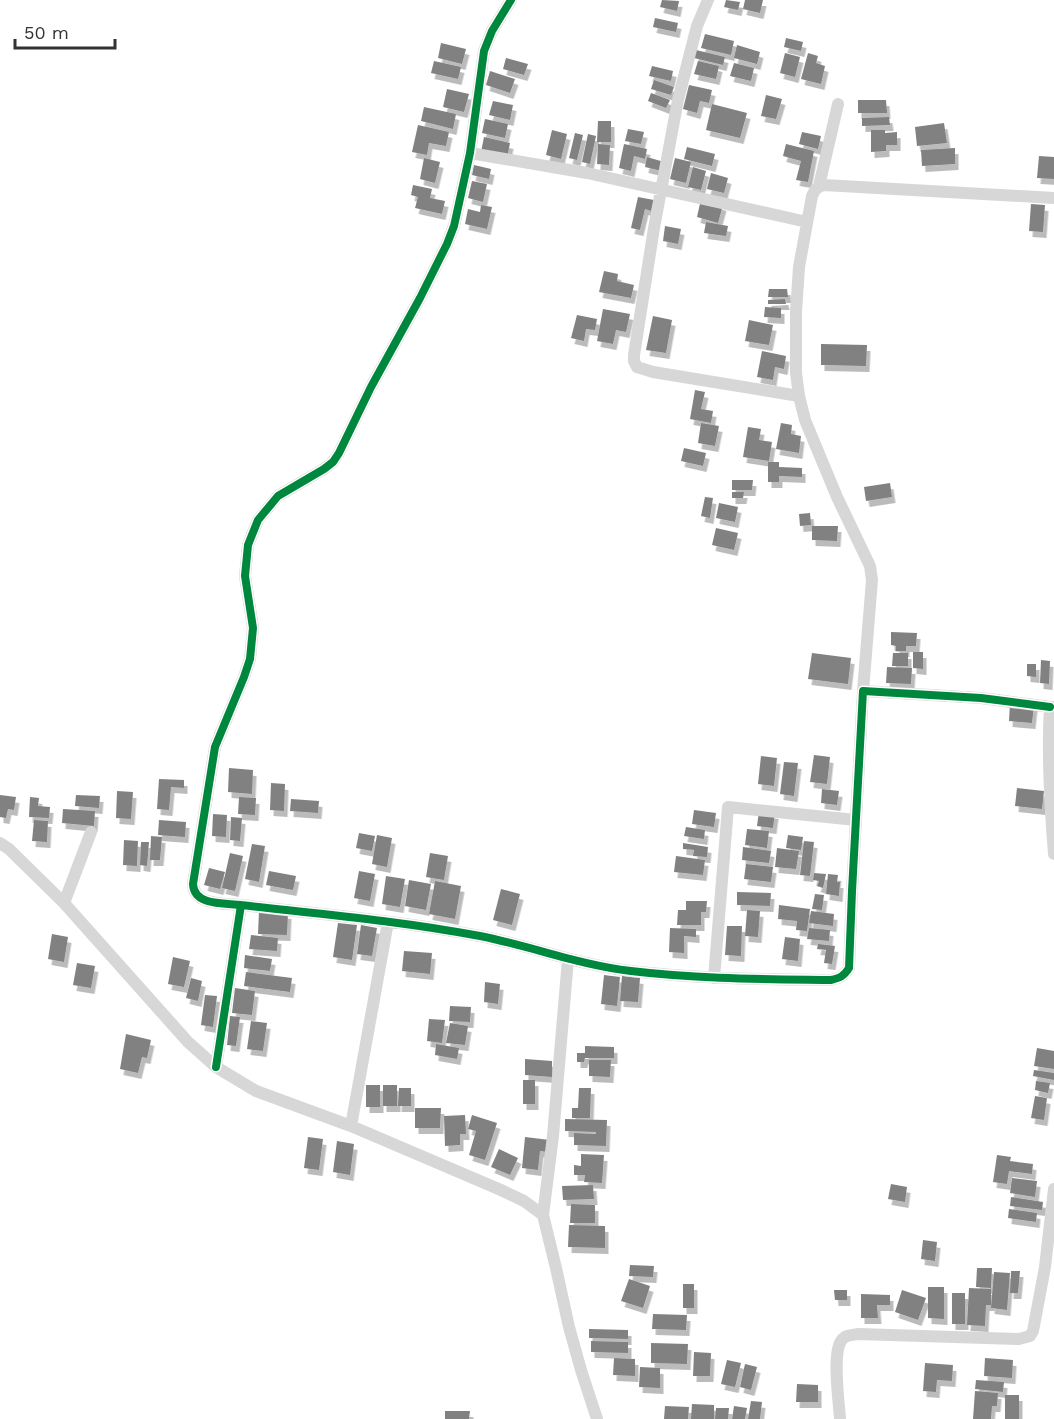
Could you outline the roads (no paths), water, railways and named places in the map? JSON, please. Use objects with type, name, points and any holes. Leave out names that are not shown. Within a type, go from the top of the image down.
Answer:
[{"type":"street","points":[[511,0],[492,32],[484,51],[470,153],[457,214],[447,244],[371,387],[345,444],[333,462],[324,470],[278,496],[258,520],[248,545],[245,576],[253,628],[250,659],[215,747],[193,884],[194,892],[206,901],[462,933],[507,942],[596,966],[631,971],[714,978],[831,980],[845,975],[849,968],[863,691],[872,580],[870,566],[805,420],[796,372],[795,312],[799,267],[812,196],[819,186],[838,104]]},
{"type":"street","points":[[708,0],[697,26],[684,74],[654,228],[634,361],[637,366],[653,372],[799,396]]},
{"type":"street","points":[[470,153],[587,173],[807,222]]},
{"type":"street","points":[[819,186],[1054,198]]},
{"type":"street","points":[[863,691],[981,698],[1052,707],[1049,730],[1049,767],[1054,854]]},
{"type":"street","points":[[714,978],[728,807],[856,820]]},
{"type":"street","points":[[64,903],[91,832]]},
{"type":"street","points":[[0,843],[64,903],[181,1035],[216,1067],[256,1091],[351,1126],[501,1190],[524,1201],[543,1215]]},
{"type":"street","points":[[216,1067],[241,905]]},
{"type":"street","points":[[351,1126],[388,922]]},
{"type":"street","points":[[568,959],[553,1136],[543,1215],[569,1327],[597,1419]]},
{"type":"street","points":[[840,1419],[837,1352],[841,1341],[847,1336],[858,1334],[1019,1339],[1030,1336],[1040,1299],[1054,1189]]}]
